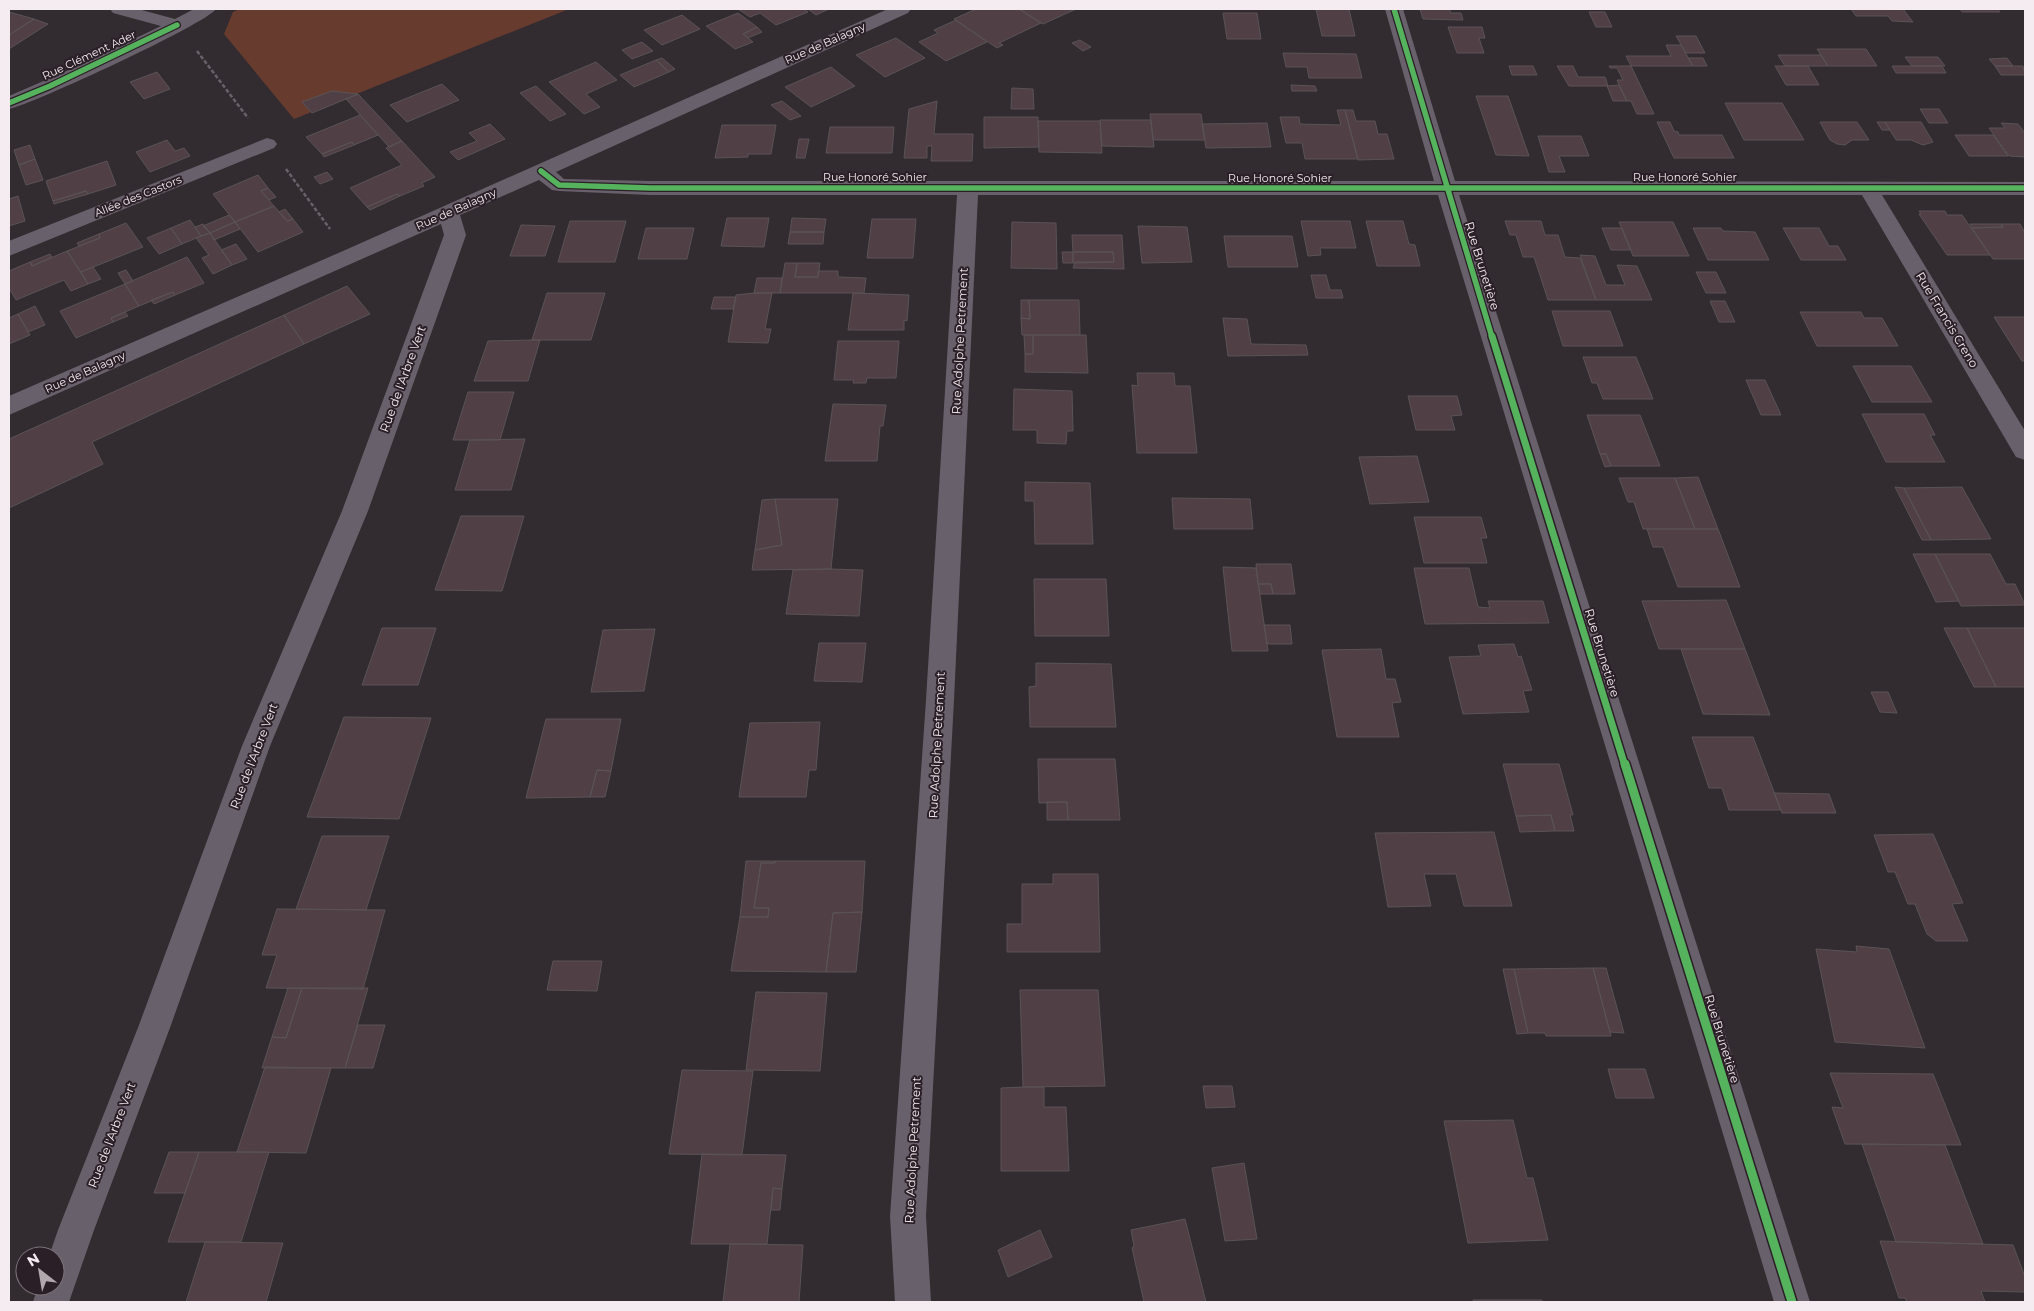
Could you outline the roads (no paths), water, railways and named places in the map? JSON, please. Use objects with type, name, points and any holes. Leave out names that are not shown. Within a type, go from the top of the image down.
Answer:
[{"type":"street","points":[[118,9],[178,25]]},
{"type":"street","name":"Rue Clément Ader","points":[[9,103],[178,25],[207,9]]},
{"type":"street","name":"Rue de Balagny","points":[[9,406],[902,9]]},
{"type":"street","name":"Rue Brunetière","points":[[1394,9],[1447,189],[1792,1302]]},
{"type":"street","name":"Allée des Castors","points":[[9,249],[267,144]]},
{"type":"street","name":"Rue Honoré Sohier","points":[[541,171],[559,185],[650,188],[2025,188]]},
{"type":"street","name":"Rue Adolphe Petrement","points":[[913,1302],[908,1216],[940,700],[968,188]]},
{"type":"street","name":"Rue Francis Creno","points":[[1868,188],[2025,451]]},
{"type":"street","name":"Rue de l'Arbre Vert","points":[[51,1302],[76,1230],[155,1025],[256,746],[362,492],[455,235],[448,212]]}]
